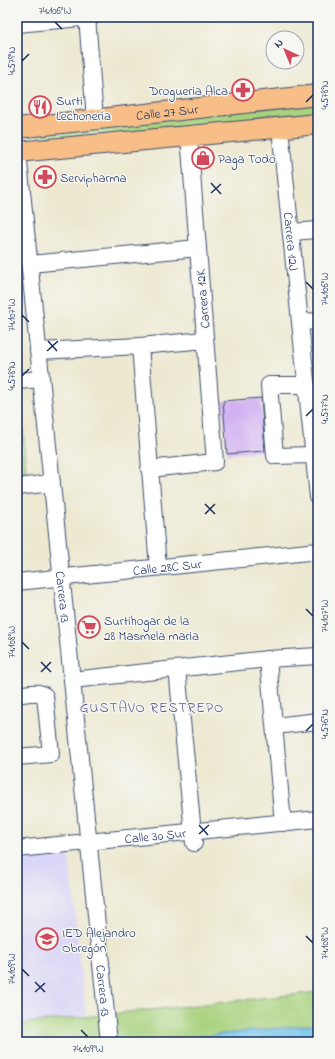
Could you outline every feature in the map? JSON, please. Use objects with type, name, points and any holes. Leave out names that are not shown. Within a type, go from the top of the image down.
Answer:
[{"type":"main road","name":"Calle 27 Sur","points":[[17,128],[318,95]]},
{"type":"main road","name":"Calle 27 Sur","points":[[17,152],[318,124]]},
{"type":"street","points":[[87,17],[95,119]]},
{"type":"street","points":[[17,24],[92,17]]},
{"type":"street","name":"Carrera 12J","points":[[280,128],[318,497]]},
{"type":"street","name":"Carrera 12K","points":[[149,469],[215,462],[189,136]]},
{"type":"street","name":"Carrera 13","points":[[17,152],[20,199],[30,264],[109,1042]]},
{"type":"street","points":[[291,232],[318,230]]},
{"type":"street","points":[[30,264],[198,248]]},
{"type":"street","points":[[300,322],[318,321]]},
{"type":"street","points":[[38,350],[140,346],[205,340]]},
{"type":"street","points":[[140,346],[158,567]]},
{"type":"street","points":[[17,380],[41,379]]},
{"type":"street","points":[[307,385],[269,385],[275,456],[314,455]]},
{"type":"street","points":[[17,486],[52,483]]},
{"type":"street","name":"Calle 28C Sur","points":[[17,582],[318,551]]},
{"type":"street","points":[[72,680],[268,659],[318,656]]},
{"type":"street","points":[[268,659],[283,823]]},
{"type":"street","points":[[178,669],[193,838]]},
{"type":"street","points":[[17,695],[39,692],[45,696],[51,754],[17,757]]},
{"type":"street","points":[[274,726],[318,721]]},
{"type":"street","name":"Calle 30 Sur","points":[[17,849],[89,842],[193,838],[283,823],[318,819]]},
{"type":"shaded area","name":"IED Alejandro Obregón","points":[[69,855],[86,1017],[17,1024],[17,861]]},
{"type":"green space","points":[[318,101],[318,114],[39,143],[38,130]]},
{"type":"green space","points":[[17,398],[21,398],[26,472],[17,474]]},
{"type":"green space","points":[[318,992],[318,1042],[17,1042],[17,1024]]},
{"type":"water","points":[[318,1024],[318,1035],[252,1042],[146,1042]]},
{"type":"building","points":[[261,398],[265,451],[227,454],[223,401]]},
{"type":"place","name":"Drogueria Alca","points":[[243,90]]},
{"type":"place","name":"Surti Lechonería","points":[[40,107]]},
{"type":"place","name":"Paga Todo","points":[[203,158]]},
{"type":"place","name":"Servipharma","points":[[45,177]]},
{"type":"place","name":"Surtihogar de la 28 Masmela maria","points":[[89,627]]},
{"type":"place","name":"IED Alejandro Obregón","points":[[47,939]]},
{"type":"district","name":"GUSTAVO RESTREPO","points":[[152,707]]}]
